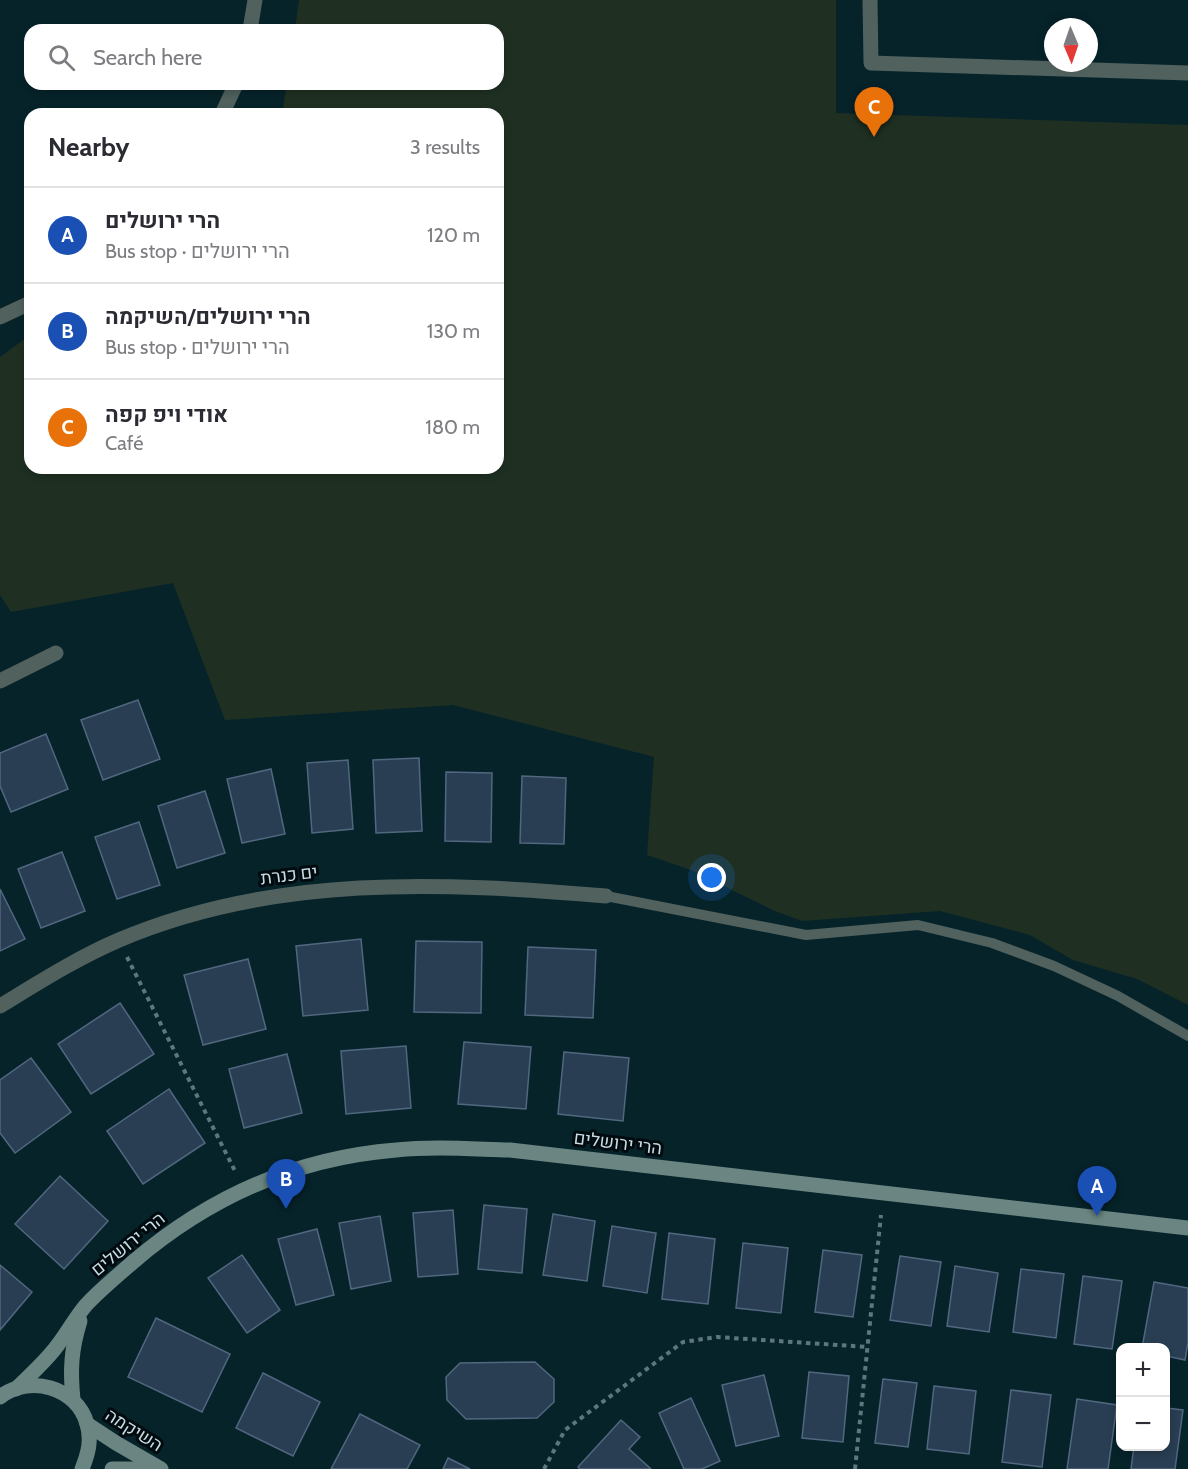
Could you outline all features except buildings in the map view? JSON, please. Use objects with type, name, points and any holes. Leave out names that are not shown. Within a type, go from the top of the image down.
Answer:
[{"type":"street","points":[[251,24],[255,0]]},
{"type":"street","points":[[870,0],[871,63],[1188,74]]},
{"type":"street","points":[[225,108],[233,90]]},
{"type":"street","points":[[0,317],[24,306]]},
{"type":"street","points":[[0,681],[56,653]]},
{"type":"street","name":"ים כנרת","points":[[0,1006],[52,974],[118,940],[189,915],[264,897],[337,889],[422,886],[514,888],[606,896]]},
{"type":"street","name":"הרי ירושלים","points":[[5,1393],[45,1362],[85,1306],[152,1246],[195,1216],[244,1188],[299,1167],[346,1156],[396,1150],[447,1148],[510,1150],[1188,1228]]},
{"type":"street","points":[[82,1469],[90,1448],[87,1424],[73,1400],[70,1361],[85,1306]]},
{"type":"street","points":[[5,1393],[25,1386],[37,1385],[56,1389],[73,1400]]},
{"type":"street","name":"השיקמה","points":[[87,1424],[161,1469]]},
{"type":"street","name":"השיקמה","points":[[112,1469],[142,1469]]},
{"type":"lane","points":[[606,896],[806,935],[918,925],[992,943],[1054,966],[1118,996],[1188,1036]]},
{"type":"path","points":[[118,940],[244,1188]]},
{"type":"path","points":[[855,1469],[883,1193]]},
{"type":"path","points":[[544,1469],[565,1430],[683,1342],[717,1337],[868,1347]]},
{"type":"green space","points":[[299,0],[836,0],[836,113],[1188,125],[1188,1005],[1137,979],[1073,960],[1030,935],[940,911],[802,921],[775,911],[691,870],[647,855],[654,757],[453,705],[225,720],[173,583],[11,612],[0,595],[0,357],[24,339],[24,474],[504,474],[504,108],[283,108],[286,90],[504,90],[504,24],[296,24]]},
{"type":"place","name":"אודי ויפ קפה","points":[[874,137]]},
{"type":"place","name":"הרי ירושלים/השיקמה","points":[[286,1209]]},
{"type":"place","name":"הרי ירושלים","points":[[1097,1216]]}]
